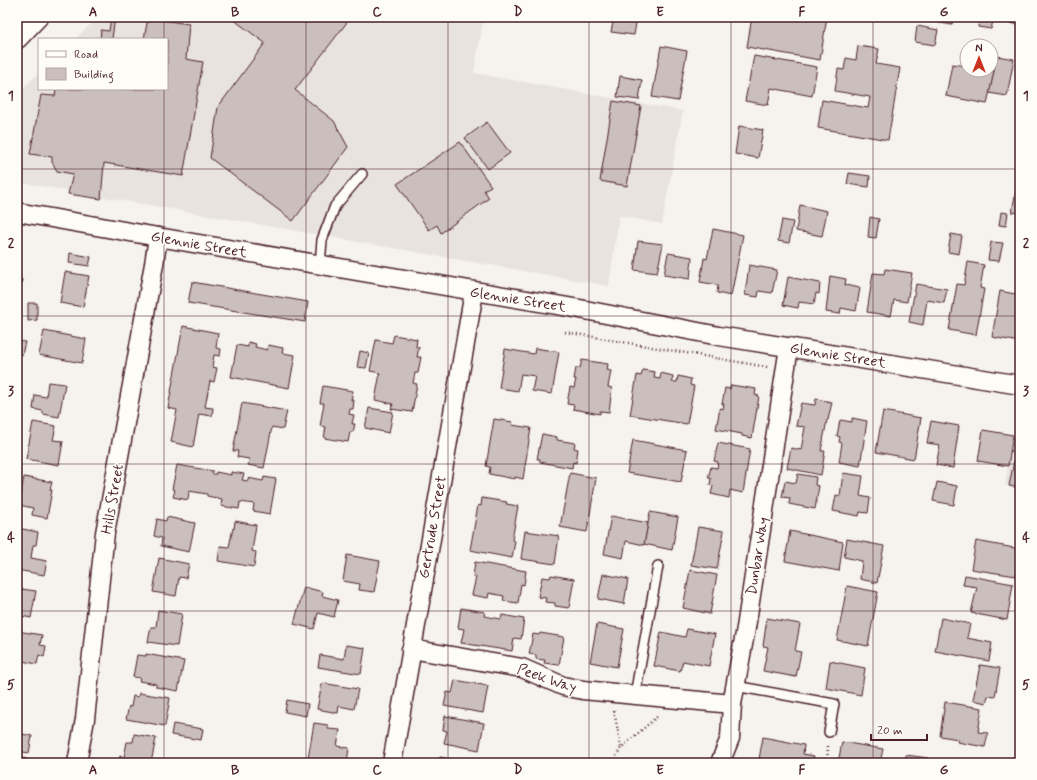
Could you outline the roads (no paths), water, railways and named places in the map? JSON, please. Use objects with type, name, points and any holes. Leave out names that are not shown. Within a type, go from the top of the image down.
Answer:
[{"type":"main road","points":[[17,37],[36,17]]},
{"type":"street","name":"Glennie Street","points":[[17,212],[474,292],[580,309],[719,336],[1020,384]]},
{"type":"street","name":"Hills Street","points":[[77,763],[85,719],[105,534],[158,237]]},
{"type":"street","name":"Gertrude Street","points":[[392,763],[474,292]]},
{"type":"street","name":"Dunbar Way","points":[[720,763],[730,738],[732,704],[746,628],[789,346]]},
{"type":"street","name":"Peek Way","points":[[411,649],[522,668],[563,686],[583,690],[732,704]]},
{"type":"lane","points":[[320,265],[322,240],[335,206],[362,174]]},
{"type":"lane","points":[[635,695],[658,566]]},
{"type":"lane","points":[[735,686],[834,704],[829,732]]}]
